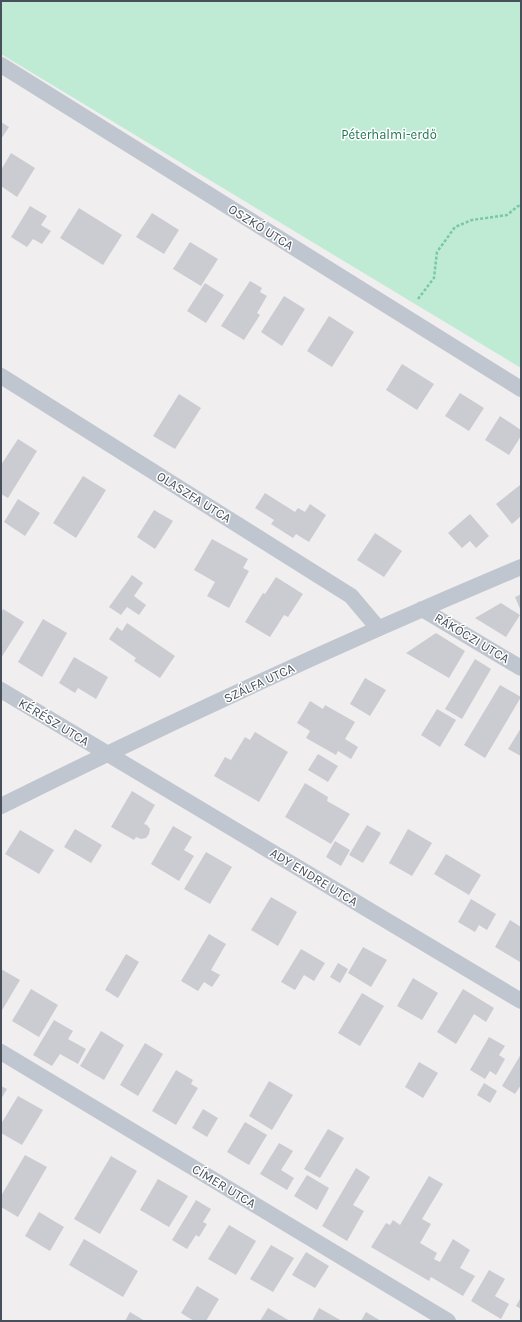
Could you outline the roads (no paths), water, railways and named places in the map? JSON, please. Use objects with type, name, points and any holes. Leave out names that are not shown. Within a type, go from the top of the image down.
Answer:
[{"type":"street","name":"OSZKÓ UTCA","points":[[1,65],[521,389]]},
{"type":"street","name":"OLASZFA UTCA","points":[[1,376],[351,596],[378,628]]},
{"type":"street","name":"SZÁLFA UTCA","points":[[1,806],[107,754],[378,628],[521,567]]},
{"type":"street","name":"RÁKÓCZI UTCA","points":[[422,608],[521,668]]},
{"type":"street","name":"KÉRÉSZ UTCA","points":[[1,690],[107,754]]},
{"type":"street","name":"ADY ENDRE UTCA","points":[[107,754],[521,1001]]},
{"type":"street","name":"CÍMER UTCA","points":[[1,1052],[448,1321]]},
{"type":"park label","name":"Péterhalmi-erdő","points":[[389,134]]}]
